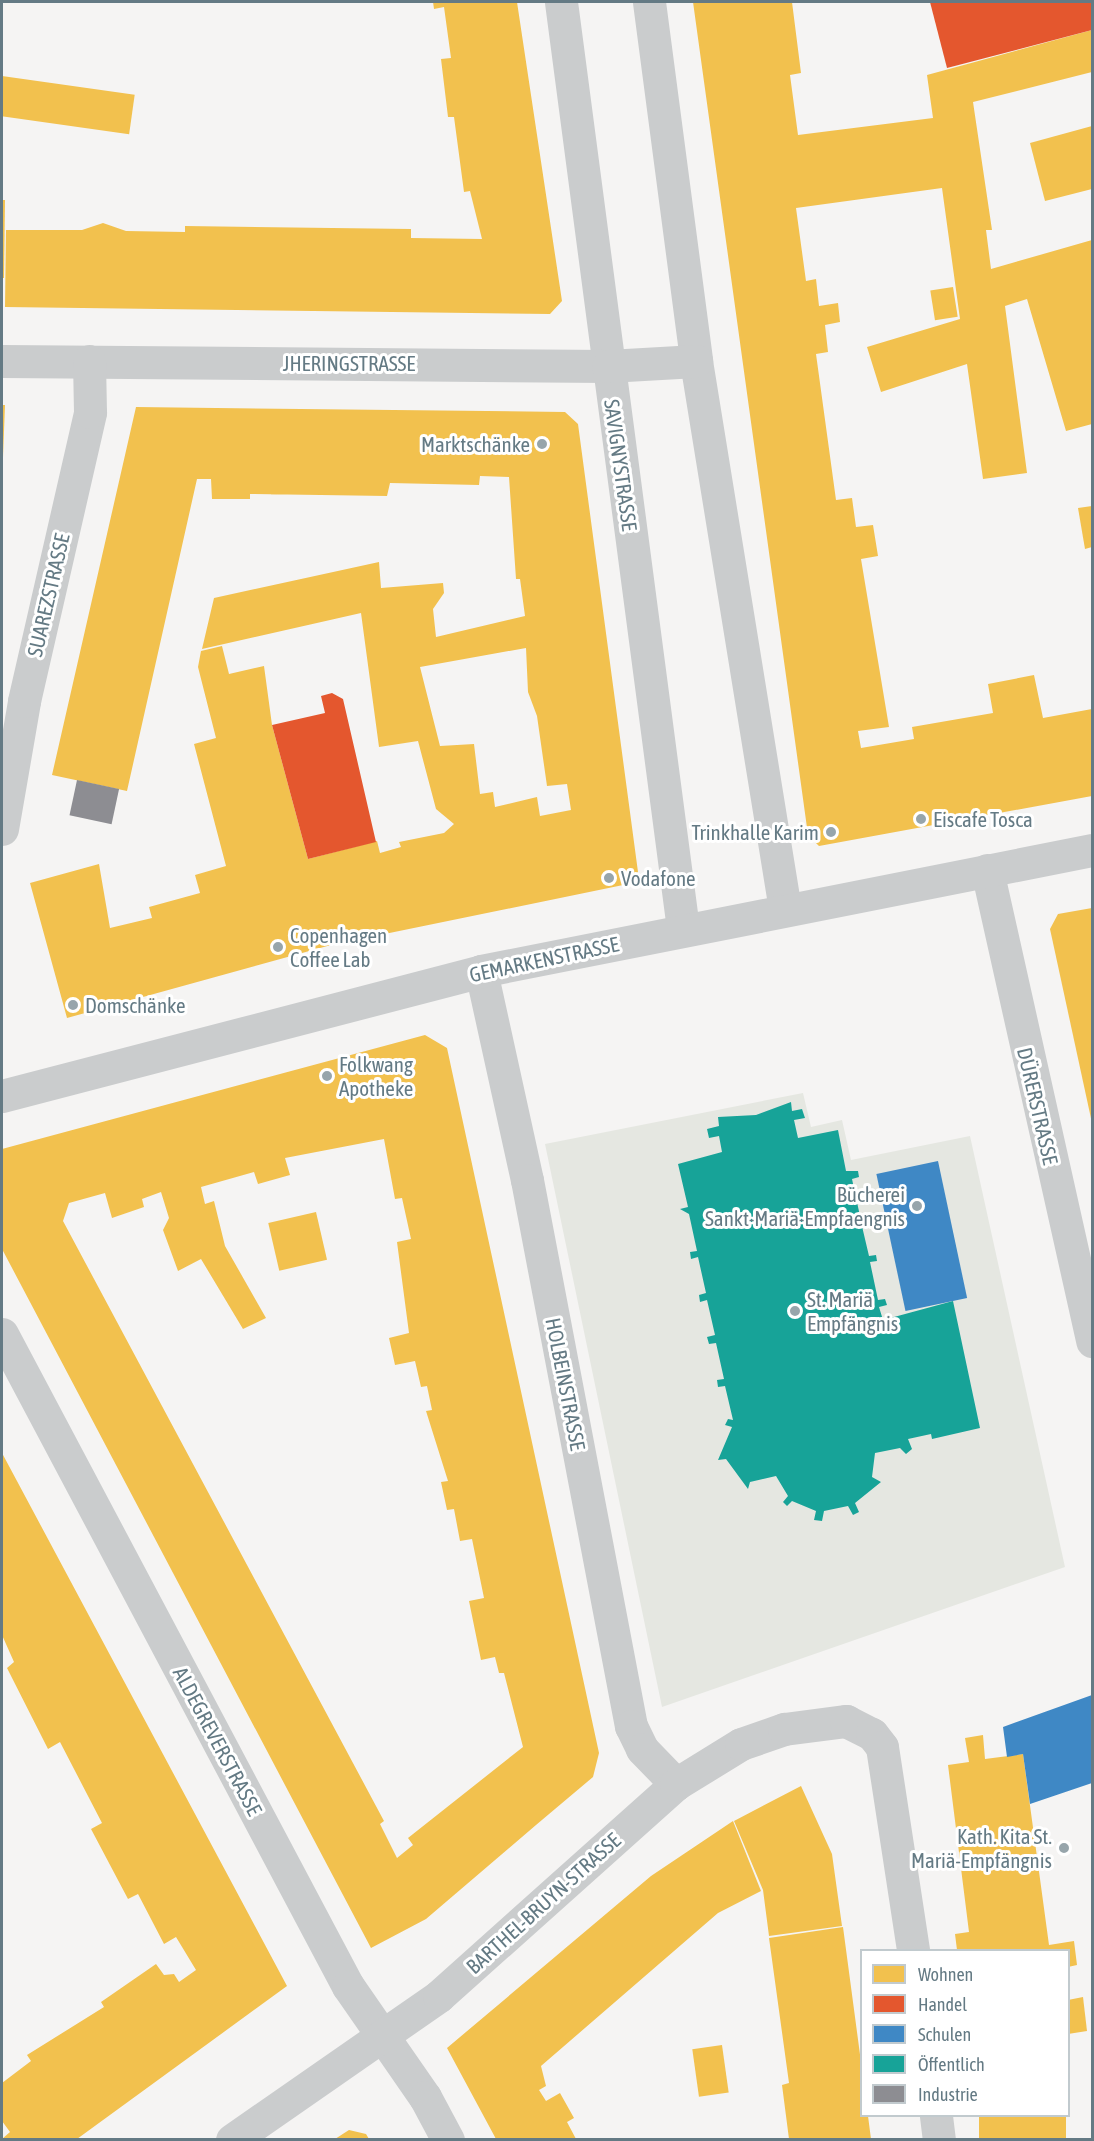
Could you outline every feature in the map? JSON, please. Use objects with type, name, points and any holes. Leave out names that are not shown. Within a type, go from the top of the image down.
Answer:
[{"type":"street","name":"SAVIGNYSTRASSE","points":[[561,2],[682,929]]},
{"type":"street","points":[[649,2],[696,361],[785,909]]},
{"type":"street","name":"JHERINGSTRASSE","points":[[2,361],[608,366],[696,361]]},
{"type":"street","name":"SUAREZSTRASSE","points":[[2,829],[24,701],[90,412],[89,361]]},
{"type":"street","name":"GEMARKENSTRASSE","points":[[2,1096],[481,971],[682,929],[1092,850]]},
{"type":"street","name":"DÜRERSTRASSE","points":[[987,870],[1092,1341]]},
{"type":"street","name":"HOLBEINSTRASSE","points":[[481,971],[527,1180],[631,1726],[642,1749],[676,1784]]},
{"type":"street","name":"ALDEGREVERSTRASSE","points":[[2,1334],[348,1986],[385,2035],[448,2139]]},
{"type":"street","name":"BARTHEL-BRUYN-STRASSE","points":[[232,2139],[439,1996],[676,1784],[741,1744],[784,1729],[846,1721],[872,1734],[888,1768],[913,1949]]},
{"type":"street","points":[[936,2117],[939,2139]]},
{"type":"shaded area","points":[[803,1093],[811,1127],[842,1120],[851,1160],[970,1136],[1065,1567],[662,1707],[545,1144]]},
{"type":"building: Wohnen","points":[[433,2],[517,2],[562,301],[550,314],[5,307],[6,230],[82,230],[103,223],[126,231],[185,232],[185,226],[411,229],[411,238],[482,239],[470,191],[464,192],[454,117],[448,117],[441,59],[451,58],[444,7],[434,9]]},
{"type":"building: Wohnen","points":[[693,2],[792,2],[801,73],[790,75],[798,135],[933,118],[927,75],[1092,30],[1092,72],[973,102],[992,230],[986,230],[991,269],[1092,240],[1092,424],[1066,431],[1027,299],[1005,306],[1027,473],[983,479],[967,364],[881,392],[867,347],[960,319],[942,188],[796,208],[806,281],[816,279],[819,306],[838,303],[840,322],[825,325],[828,352],[816,354],[836,500],[852,498],[856,527],[873,525],[878,556],[861,559],[889,727],[858,731],[861,748],[914,739],[912,727],[993,713],[988,684],[1034,675],[1043,718],[1092,709],[1092,796],[819,846],[808,835]]},
{"type":"building: Wohnen","points":[[2,76],[135,95],[129,134],[2,116]]},
{"type":"building: Wohnen","points":[[1092,126],[1092,189],[1045,201],[1030,143]]},
{"type":"building: Wohnen","points":[[2,200],[5,200],[4,278],[2,278]]},
{"type":"building: Wohnen","points":[[953,287],[958,317],[935,320],[930,291]]},
{"type":"building: Wohnen","points":[[2,405],[5,405],[2,483]]},
{"type":"building: Wohnen","points":[[136,407],[565,412],[578,424],[638,872],[628,884],[331,945],[67,1018],[30,883],[99,864],[110,928],[152,918],[149,907],[200,893],[195,875],[226,866],[194,744],[216,738],[198,667],[201,651],[222,646],[229,674],[264,666],[272,725],[308,859],[377,841],[380,853],[401,847],[399,842],[444,833],[454,824],[436,809],[418,741],[379,747],[361,613],[202,649],[214,598],[379,562],[381,588],[443,583],[444,593],[433,609],[436,637],[525,616],[520,579],[516,579],[509,477],[480,476],[479,485],[390,483],[387,496],[250,494],[250,499],[212,499],[211,479],[197,479],[127,791],[52,775]],"holes":[[[526,648],[528,692],[537,716],[547,786],[567,784],[571,810],[540,816],[537,797],[495,807],[493,792],[480,794],[474,744],[440,746],[420,667]]]},
{"type":"building: Wohnen","points":[[1092,506],[1092,547],[1085,549],[1078,508]]},
{"type":"building: Wohnen","points":[[1092,908],[1092,1123],[1050,929],[1058,914]]},
{"type":"building: Wohnen","points":[[425,1035],[447,1048],[599,1753],[593,1777],[426,1919],[371,1948],[2,1249],[2,1149]],"holes":[[[384,1139],[395,1199],[402,1198],[411,1239],[397,1242],[409,1333],[389,1338],[395,1365],[415,1361],[421,1387],[427,1386],[432,1410],[426,1411],[448,1481],[441,1482],[447,1510],[454,1509],[460,1541],[472,1539],[484,1598],[469,1601],[481,1660],[495,1657],[499,1673],[504,1673],[523,1747],[408,1838],[413,1845],[397,1858],[380,1824],[384,1821],[63,1221],[69,1203],[105,1193],[112,1218],[144,1207],[142,1199],[161,1192],[169,1218],[163,1230],[178,1271],[201,1259],[243,1329],[266,1318],[225,1246],[214,1201],[205,1204],[201,1187],[254,1172],[258,1184],[290,1175],[285,1158]]]},
{"type":"building: Wohnen","points":[[316,1212],[327,1260],[279,1271],[268,1223]]},
{"type":"building: Wohnen","points":[[2,1453],[287,1986],[77,2139],[2,2139],[10,2132],[2,2121],[2,2083],[31,2061],[27,2055],[104,2007],[101,2002],[156,1964],[164,1975],[174,1974],[179,1982],[196,1970],[176,1937],[164,1944],[138,1894],[128,1899],[91,1829],[102,1823],[60,1742],[48,1749],[7,1668],[14,1662],[2,1635]]},
{"type":"building: Wohnen","points":[[983,1735],[985,1759],[1023,1754],[1049,1945],[1074,1941],[1077,1965],[1070,1967],[1070,1949],[957,1949],[955,1934],[969,1932],[948,1765],[969,1762],[965,1738]]},
{"type":"building: Wohnen","points":[[801,1786],[832,1854],[842,1926],[769,1936],[763,1890],[734,1821]]},
{"type":"building: Wohnen","points":[[733,1821],[761,1891],[718,1913],[541,2066],[546,2086],[539,2090],[546,2101],[560,2093],[574,2118],[567,2122],[576,2139],[496,2139],[447,2048],[651,1876]]},
{"type":"building: Wohnen","points":[[843,1927],[860,2054],[860,2117],[868,2117],[871,2139],[789,2139],[782,2085],[789,2083],[769,1938]]},
{"type":"building: Wohnen","points":[[1083,1997],[1087,2031],[1070,2034],[1070,2000]]},
{"type":"building: Wohnen","points":[[722,2045],[729,2093],[699,2097],[692,2049]]},
{"type":"building: Wohnen","points":[[979,2117],[1066,2117],[1066,2139],[979,2139]]},
{"type":"building: Wohnen","points":[[349,2130],[366,2134],[369,2139],[335,2139]]},
{"type":"building: Handel","points":[[930,2],[1092,2],[1092,30],[947,68]]},
{"type":"building: Handel","points":[[332,693],[343,699],[376,842],[308,859],[272,725],[325,713],[321,696]]},
{"type":"building: Schulen","name":"Bücherei Sankt-Mariä-Empfaengnis","points":[[938,1161],[967,1298],[905,1311],[876,1174]]},
{"type":"building: Schulen","points":[[1092,1695],[1092,1783],[1030,1804],[1023,1754],[1007,1757],[1003,1727]]},
{"type":"building: Öffentlich","name":"St. Mariä Empfängnis","points":[[791,1102],[792,1111],[802,1109],[805,1118],[794,1120],[798,1138],[838,1130],[846,1171],[858,1171],[859,1177],[852,1179],[860,1216],[867,1214],[869,1220],[861,1222],[869,1256],[876,1255],[877,1261],[870,1262],[878,1300],[885,1299],[887,1305],[879,1307],[883,1320],[953,1301],[980,1428],[932,1439],[931,1434],[908,1439],[912,1449],[906,1454],[900,1448],[875,1453],[872,1477],[881,1482],[855,1503],[859,1512],[853,1515],[848,1506],[824,1511],[822,1521],[814,1520],[816,1511],[792,1501],[787,1506],[783,1502],[788,1496],[776,1476],[750,1482],[748,1489],[726,1459],[718,1460],[732,1427],[725,1425],[728,1419],[733,1420],[725,1386],[718,1387],[717,1380],[724,1379],[716,1343],[709,1344],[707,1337],[715,1335],[707,1300],[700,1302],[699,1295],[706,1293],[698,1257],[691,1259],[690,1252],[697,1251],[689,1214],[680,1209],[688,1207],[678,1164],[722,1152],[719,1136],[709,1138],[707,1129],[719,1126],[718,1117],[756,1115]]},
{"type":"building: Industrie","points":[[77,780],[119,789],[112,824],[70,815]]},
{"type":"place","name":"Marktschänke","points":[[542,444]]},
{"type":"place","name":"Eiscafe Tosca","points":[[921,819]]},
{"type":"place","name":"Trinkhalle Karim","points":[[831,832]]},
{"type":"place","name":"Vodafone","points":[[609,878]]},
{"type":"place","name":"Copenhagen Coffee Lab","points":[[278,947]]},
{"type":"place","name":"Domschänke","points":[[73,1005]]},
{"type":"place","name":"Folkwang Apotheke","points":[[327,1076]]},
{"type":"place","name":"Bücherei Sankt-Mariä-Empfaengnis","points":[[917,1206]]},
{"type":"place","name":"St. Mariä Empfängnis","points":[[795,1311]]},
{"type":"place","name":"Kath. Kita St. Mariä-Empfängnis","points":[[1064,1848]]}]
